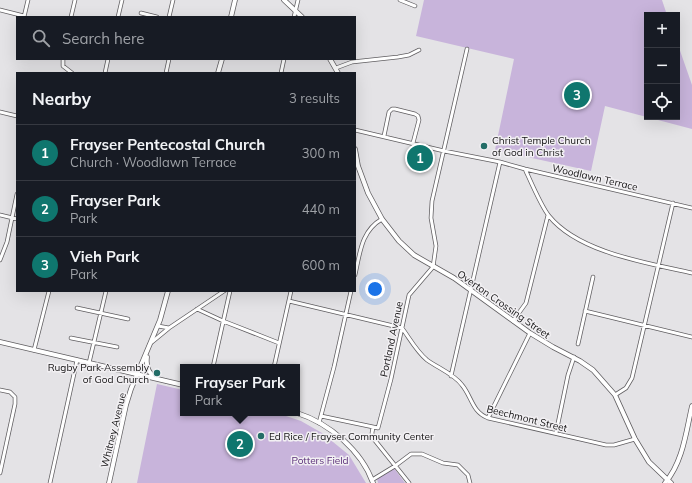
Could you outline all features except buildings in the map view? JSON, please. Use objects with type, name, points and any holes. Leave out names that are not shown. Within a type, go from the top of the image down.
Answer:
[{"type":"main road","points":[[231,16],[235,0]]},
{"type":"main road","points":[[284,0],[301,16]]},
{"type":"main road","points":[[218,72],[222,60]]},
{"type":"main road","points":[[331,60],[338,72]]},
{"type":"main road","name":"Overton Crossing Street","points":[[356,155],[362,180],[368,193],[382,219],[392,233],[406,248],[414,256],[454,278],[530,333],[553,347],[574,357],[593,370],[615,395],[635,439],[649,462],[668,482]]},
{"type":"main road","name":"Whitney Avenue","points":[[109,483],[126,405],[158,326],[168,292]]},
{"type":"main road","points":[[0,342],[180,384]]},
{"type":"main road","points":[[147,354],[146,363],[149,371],[152,375],[159,379]]},
{"type":"main road","points":[[668,482],[678,464],[692,406]]},
{"type":"main road","points":[[300,414],[319,423],[350,446],[363,462],[372,481]]},
{"type":"street","points":[[24,16],[28,0]]},
{"type":"street","points":[[71,16],[75,0]]},
{"type":"street","points":[[118,16],[122,0]]},
{"type":"street","points":[[169,16],[173,0]]},
{"type":"street","points":[[294,16],[298,0]]},
{"type":"street","points":[[400,0],[416,6]]},
{"type":"street","points":[[0,10],[21,16]]},
{"type":"street","points":[[141,13],[153,16]]},
{"type":"street","points":[[433,267],[436,246],[431,211],[467,49]]},
{"type":"street","points":[[336,68],[352,62],[409,55],[420,50]]},
{"type":"street","points":[[63,60],[63,66],[71,72]]},
{"type":"street","points":[[105,72],[108,60]]},
{"type":"street","points":[[166,72],[169,60]]},
{"type":"street","points":[[281,72],[284,60]]},
{"type":"street","points":[[384,136],[389,112],[395,109],[415,114],[418,116],[419,120],[413,144]]},
{"type":"street","points":[[0,112],[16,116]]},
{"type":"street","name":"Woodlawn Terrace","points":[[356,130],[500,162],[692,208]]},
{"type":"street","points":[[451,376],[500,162]]},
{"type":"street","points":[[525,169],[548,215],[562,230],[600,249],[625,258],[692,273]]},
{"type":"street","points":[[0,260],[6,242],[16,198]]},
{"type":"street","points":[[615,395],[626,388],[632,378],[673,203]]},
{"type":"street","points":[[0,215],[16,219]]},
{"type":"street","points":[[513,321],[526,303],[548,215]]},
{"type":"street","points":[[356,271],[365,235],[374,223],[382,219]]},
{"type":"street","name":"Portland Avenue","points":[[373,427],[378,428],[409,295],[433,267]]},
{"type":"street","points":[[578,344],[593,278]]},
{"type":"street","points":[[34,350],[49,292]]},
{"type":"street","points":[[89,363],[106,292]]},
{"type":"street","points":[[152,342],[169,328],[223,292]]},
{"type":"street","points":[[214,364],[230,292]]},
{"type":"street","points":[[275,364],[291,292]]},
{"type":"street","points":[[319,423],[352,292]]},
{"type":"street","points":[[289,301],[402,328]]},
{"type":"street","points":[[77,308],[128,319]]},
{"type":"street","points":[[196,310],[279,343]]},
{"type":"street","points":[[585,311],[692,337]]},
{"type":"street","points":[[158,326],[169,328]]},
{"type":"street","name":"Beechmont Street","points":[[402,328],[427,360],[460,382],[478,412],[488,418],[606,445],[614,445],[635,439]]},
{"type":"street","points":[[488,418],[530,333]]},
{"type":"street","points":[[71,338],[117,347]]},
{"type":"street","points":[[556,433],[568,375],[574,357]]},
{"type":"street","points":[[50,483],[78,360]]},
{"type":"street","points":[[0,390],[10,392],[15,397],[16,404],[0,473]]},
{"type":"street","points":[[321,416],[373,427],[373,438],[409,483]]},
{"type":"street","points":[[372,481],[410,454],[422,454],[443,463],[458,465],[468,475],[470,483]]},
{"type":"green space","points":[[424,0],[662,0],[666,12],[644,12],[644,116],[605,106],[591,171],[495,150],[514,59],[416,36]]},
{"type":"green space","points":[[680,51],[692,85],[692,129],[658,120],[680,120]]},
{"type":"green space","name":"Potters Field","points":[[157,384],[180,389],[180,416],[286,416],[301,421],[322,433],[349,455],[366,483],[137,483]]},
{"type":"green space","points":[[394,468],[405,483],[378,483],[377,479]]},
{"type":"place","name":"Vieh Park","points":[[577,95]]},
{"type":"place","name":"Christ Temple Church of God in Christ","points":[[484,146]]},
{"type":"place","name":"Frayser Pentecostal Church","points":[[420,158]]},
{"type":"place","name":"Rugby Park Assembly of God Church","points":[[157,373]]},
{"type":"place","name":"Ed Rice / Frayser Community Center","points":[[261,436]]},
{"type":"place","name":"Frayser Park","points":[[240,444]]}]
